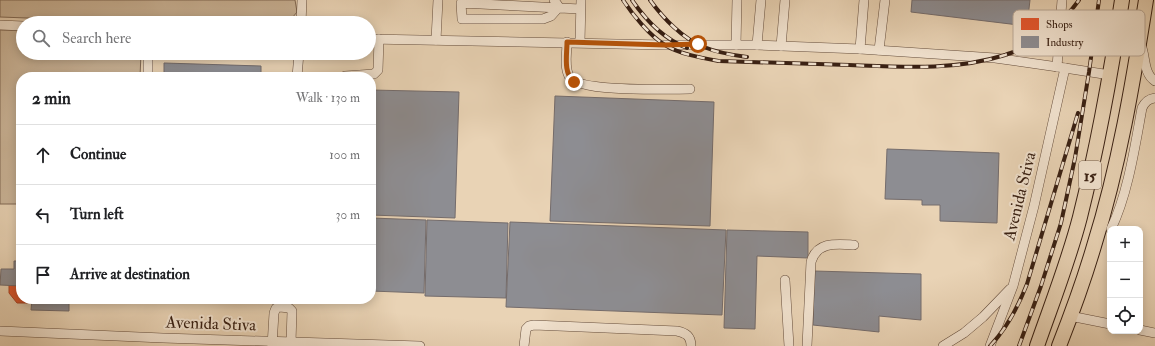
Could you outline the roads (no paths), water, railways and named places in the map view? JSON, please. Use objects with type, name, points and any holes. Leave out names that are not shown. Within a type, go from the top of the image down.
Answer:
[{"type":"highway","name":"15","points":[[1120,10],[1122,0]]},
{"type":"highway","name":"15","points":[[1145,10],[1146,0]]},
{"type":"highway","name":"15","points":[[1037,346],[1080,218],[1099,136],[1113,56]]},
{"type":"highway","name":"15","points":[[1060,346],[1094,246],[1116,163],[1137,56]]},
{"type":"street","points":[[301,16],[302,0]]},
{"type":"street","points":[[436,40],[438,0]]},
{"type":"street","points":[[736,45],[737,0]]},
{"type":"street","points":[[757,45],[761,0]]},
{"type":"street","points":[[781,46],[785,0]]},
{"type":"street","points":[[860,49],[864,0]]},
{"type":"street","points":[[879,50],[885,0]]},
{"type":"street","name":"Avenida Stiva","points":[[1062,0],[1062,10]]},
{"type":"street","points":[[556,4],[551,16],[543,19],[462,19],[462,2],[556,4],[580,5],[580,42]]},
{"type":"street","points":[[0,25],[16,26]]},
{"type":"street","points":[[376,72],[378,70],[379,39],[580,42],[665,45],[757,45],[860,49],[995,58],[1110,75]]},
{"type":"street","points":[[567,42],[568,76],[574,82],[579,84],[608,88],[690,89]]},
{"type":"street","name":"Avenida Stiva","points":[[944,346],[964,333],[1012,286],[1034,206],[1061,68],[1061,56]]},
{"type":"street","points":[[1144,56],[1147,72],[1155,81]]},
{"type":"street","points":[[148,60],[148,72]]},
{"type":"street","points":[[297,72],[298,60]]},
{"type":"street","points":[[1112,226],[1116,218],[1131,165],[1142,108],[1145,102],[1155,98]]},
{"type":"street","points":[[1094,246],[1107,234]]},
{"type":"street","points":[[807,346],[811,262],[813,256],[816,251],[826,246],[836,244],[854,245]]},
{"type":"street","points":[[785,280],[788,346]]},
{"type":"street","points":[[990,346],[1012,286]]},
{"type":"street","points":[[272,344],[274,313],[276,308],[280,307],[289,308],[292,311],[291,342]]},
{"type":"street","points":[[1070,316],[1107,323]]},
{"type":"street","points":[[524,346],[526,329],[529,326],[534,325],[677,331],[688,335],[692,346]]},
{"type":"street","name":"Avenida Stiva","points":[[0,331],[163,342],[272,344],[291,342],[420,346]]},
{"type":"street","points":[[1143,331],[1155,333]]},
{"type":"railway","points":[[623,0],[631,12],[653,36],[665,45],[677,51],[719,61],[927,67],[967,64],[1013,52]]},
{"type":"railway","points":[[632,0],[656,28],[663,34],[687,48]]},
{"type":"railway","points":[[650,0],[661,14],[689,39],[709,49],[730,55],[747,57]]},
{"type":"railway","points":[[1071,10],[1079,0]]},
{"type":"railway","points":[[1098,10],[1099,0]]},
{"type":"railway","points":[[1019,346],[1041,286],[1061,223],[1075,158],[1091,56]]},
{"type":"railway","points":[[990,346],[1012,317],[1027,284],[1078,113]]}]
